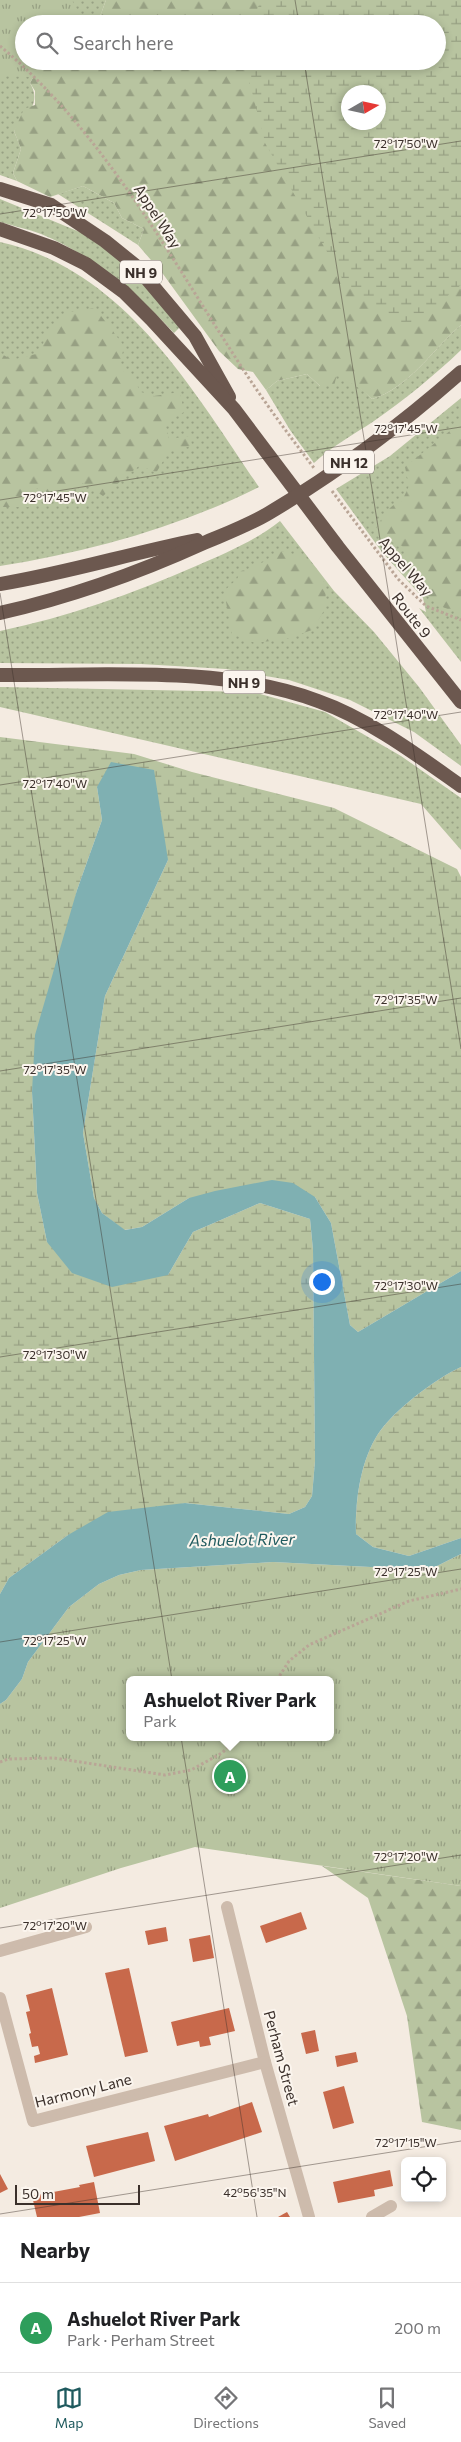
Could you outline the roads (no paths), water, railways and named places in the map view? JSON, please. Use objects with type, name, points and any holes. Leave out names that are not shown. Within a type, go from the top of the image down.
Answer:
[{"type":"highway","name":"NH 9","points":[[0,189],[51,205],[105,241],[136,266],[195,336],[218,374],[234,409]]},
{"type":"highway","points":[[0,229],[54,248],[86,264],[124,292],[234,409]]},
{"type":"highway","name":"NH 12","points":[[0,613],[68,596],[138,571],[225,534],[268,513],[358,456],[404,421],[461,372]]},
{"type":"highway","name":"Route 9","points":[[234,409],[338,547],[461,702]]},
{"type":"highway","points":[[0,584],[49,576],[138,552],[225,534]]},
{"type":"highway","name":"NH 9","points":[[0,675],[222,678],[274,687],[339,709],[384,735],[461,786]]},
{"type":"street","name":"Perham Street","points":[[227,1907],[265,2062],[310,2217]]},
{"type":"street","points":[[0,1951],[86,1927]]},
{"type":"street","name":"Harmony Lane","points":[[0,1998],[33,2121],[265,2062]]},
{"type":"street","points":[[372,2217],[391,2206]]},
{"type":"water","name":"Ashuelot River","points":[[111,762],[154,770],[168,860],[105,996],[83,1133],[94,1198],[102,1213],[125,1230],[142,1227],[189,1198],[272,1180],[293,1183],[315,1197],[331,1223],[350,1325],[358,1332],[461,1271],[461,1367],[439,1379],[404,1405],[378,1434],[367,1457],[360,1482],[356,1534],[373,1547],[409,1556],[461,1538],[461,1554],[429,1570],[273,1562],[141,1570],[119,1575],[99,1584],[69,1607],[28,1662],[22,1679],[6,1700],[0,1704],[0,1594],[9,1578],[68,1535],[108,1512],[185,1503],[289,1514],[305,1507],[312,1496],[315,1461],[313,1250],[310,1219],[260,1203],[193,1232],[168,1275],[112,1287],[72,1273],[47,1242],[37,1193],[32,1092],[35,1035],[77,890],[102,820],[97,787]]},
{"type":"place","name":"Ashuelot River Park","points":[[230,1776]]}]
